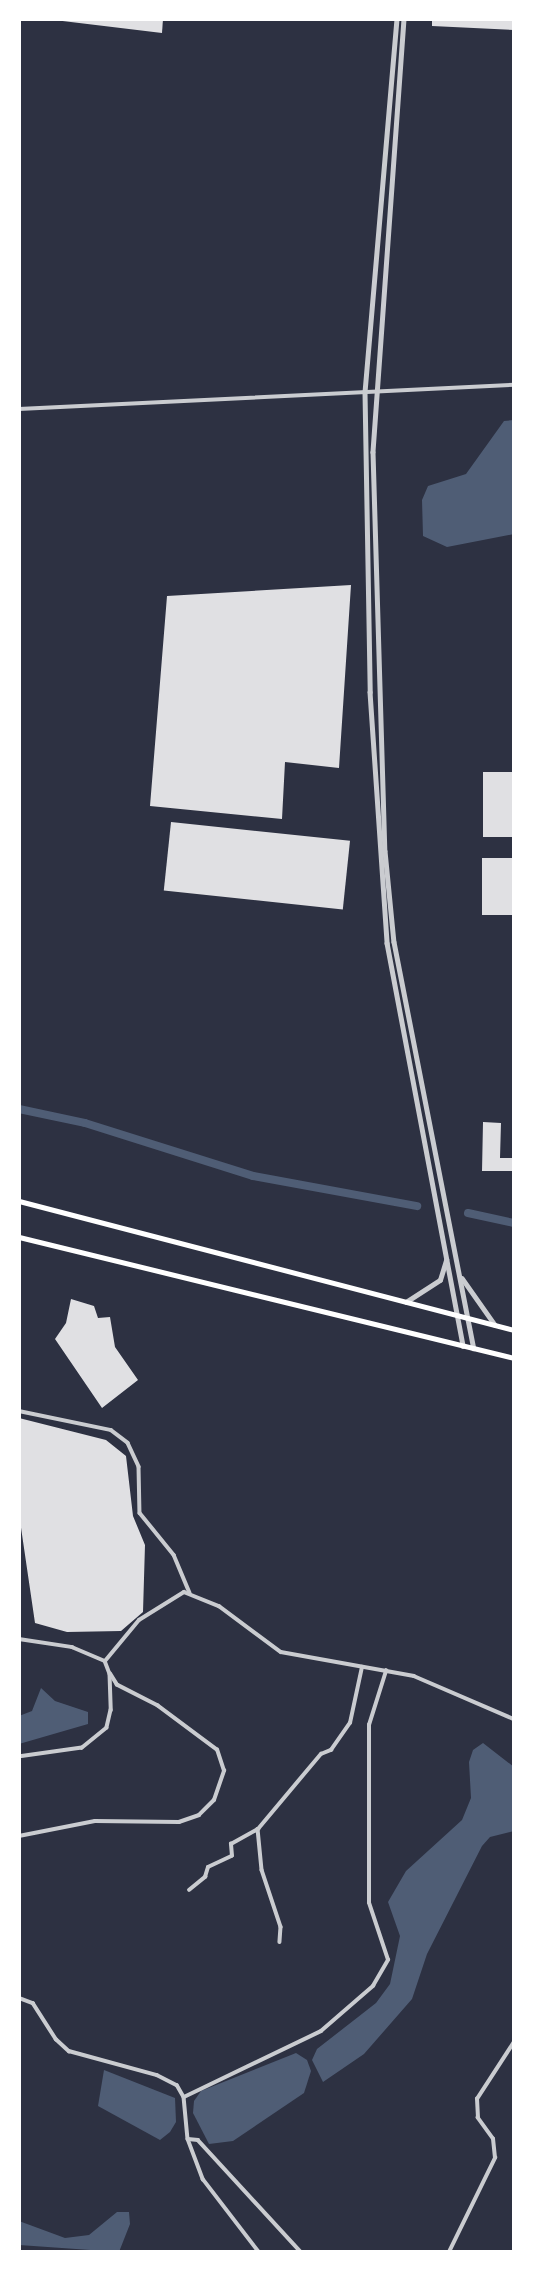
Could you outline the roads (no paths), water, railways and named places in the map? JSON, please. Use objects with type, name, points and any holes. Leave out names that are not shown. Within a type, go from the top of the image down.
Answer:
[{"type":"main road","points":[[19,1201],[514,1330]]},
{"type":"main road","points":[[19,1237],[514,1358]]},
{"type":"street","points":[[397,19],[365,391],[366,579],[381,893],[463,1347]]},
{"type":"street","points":[[404,19],[376,392],[374,568],[388,892],[474,1349]]},
{"type":"street","points":[[19,410],[514,385]]},
{"type":"street","points":[[405,1303],[440,1279],[447,1259]]},
{"type":"street","points":[[459,1272],[496,1326]]},
{"type":"street","points":[[19,1411],[111,1430],[128,1443],[139,1468],[140,1513],[160,1534],[190,1593]]},
{"type":"street","points":[[105,1661],[139,1620],[171,1596],[190,1593],[219,1606],[281,1652],[414,1676],[514,1719]]},
{"type":"street","points":[[19,1639],[72,1647],[105,1661],[117,1685],[158,1706],[217,1750],[224,1770],[214,1800],[199,1815],[180,1822],[95,1821],[19,1836]]},
{"type":"street","points":[[189,1889],[197,1886],[208,1867],[232,1856],[231,1844],[238,1837],[258,1829],[350,1723],[362,1667]]},
{"type":"street","points":[[184,2097],[321,2031],[373,1986],[388,1960],[369,1903],[369,1725],[386,1671]]},
{"type":"street","points":[[19,1757],[82,1748],[98,1738],[107,1728],[111,1710],[110,1674]]},
{"type":"street","points":[[258,1829],[262,1870],[281,1927],[280,1942]]},
{"type":"street","points":[[19,1998],[33,2003],[56,2039],[69,2051],[157,2076],[177,2085],[184,2097],[188,2139],[203,2179],[259,2252]]},
{"type":"street","points":[[449,2252],[495,2158],[493,2139],[478,2118],[477,2099],[514,2042]]},
{"type":"street","points":[[188,2139],[198,2140],[301,2252]]},
{"type":"water","points":[[514,420],[514,534],[447,547],[423,536],[422,500],[428,486],[466,474],[504,421]]},
{"type":"water","points":[[41,1688],[55,1701],[88,1712],[88,1724],[19,1744],[19,1716],[32,1711]]},
{"type":"water","points":[[483,1743],[514,1767],[514,1831],[490,1837],[482,1846],[427,1954],[412,1999],[364,2054],[323,2082],[312,2060],[317,2049],[376,2003],[390,1984],[400,1936],[388,1902],[406,1871],[462,1820],[471,1798],[469,1762],[473,1750]]},
{"type":"water","points":[[296,2053],[307,2060],[311,2071],[304,2093],[233,2141],[209,2144],[193,2113],[194,2101],[201,2091]]},
{"type":"water","points":[[104,2070],[175,2098],[176,2122],[170,2132],[160,2140],[98,2106]]},
{"type":"water","points":[[117,2212],[129,2212],[130,2224],[119,2252],[19,2245],[19,2221],[65,2238],[89,2235]]},
{"type":"waterway","points":[[19,1109],[85,1123],[253,1176],[417,1206]]},
{"type":"waterway","points":[[468,1213],[514,1223]]}]
